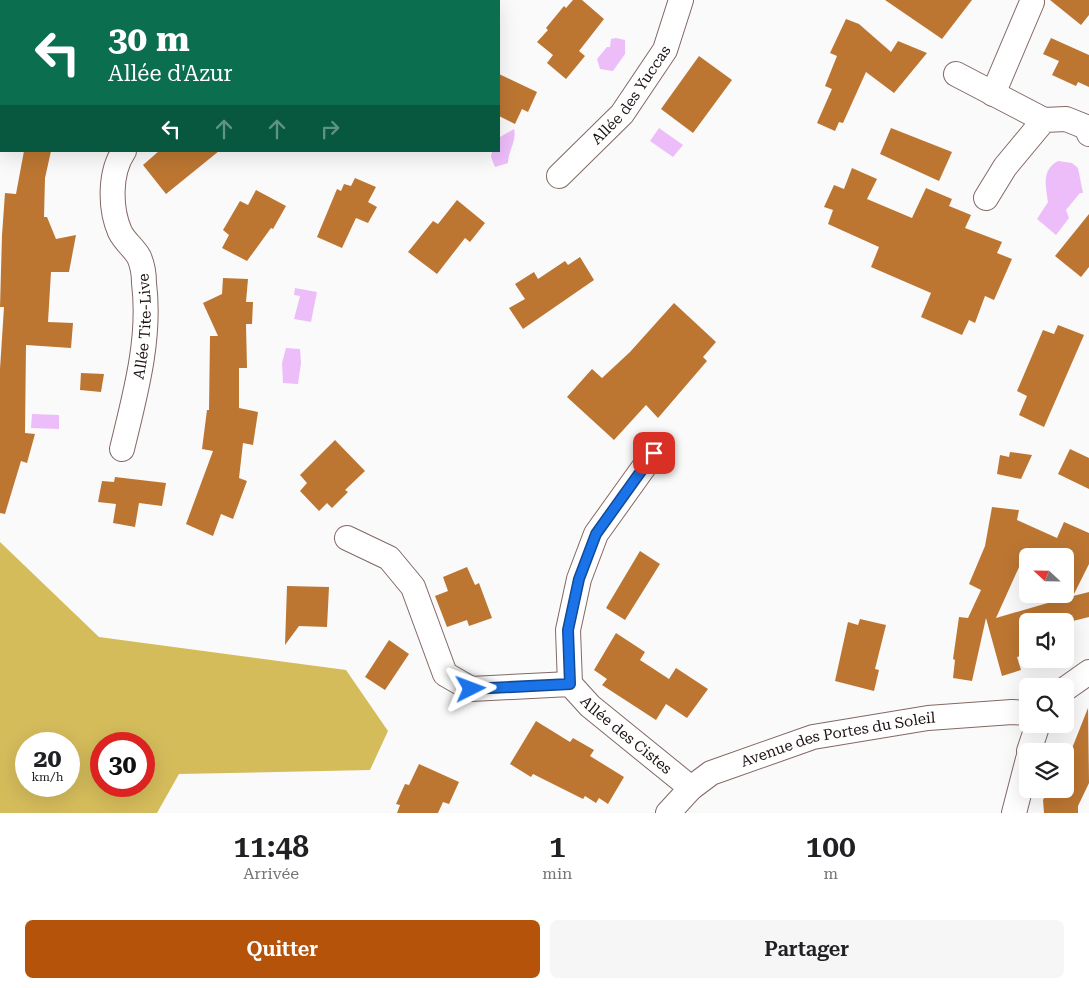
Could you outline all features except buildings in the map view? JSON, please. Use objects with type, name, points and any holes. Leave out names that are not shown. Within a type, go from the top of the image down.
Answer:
[{"type":"street","name":"Allée des Yuccas","points":[[559,176],[622,114],[665,50],[681,0]]},
{"type":"street","points":[[994,94],[1032,2]]},
{"type":"street","points":[[956,74],[1044,120],[1066,119],[1088,128]]},
{"type":"street","points":[[986,198],[1005,167],[1044,120]]},
{"type":"street","name":"Allée Tite-Live","points":[[122,449],[136,390],[144,339],[145,309],[144,282],[139,257],[121,233],[114,206],[114,182],[118,159],[123,152]]},
{"type":"street","points":[[570,684],[568,630],[579,579],[596,534],[654,453]]},
{"type":"street","name":"Allée des Cistes","points":[[347,538],[389,558],[413,588],[445,674],[471,689],[570,684],[590,706],[691,788]]},
{"type":"street","points":[[1074,683],[1089,672]]},
{"type":"street","name":"Avenue des Portes du Soleil","points":[[668,813],[691,788],[711,773],[813,737],[928,718],[1019,713]]},
{"type":"street","points":[[1014,813],[1019,794]]},
{"type":"shaded area","points":[[611,39],[625,40],[625,54],[613,71],[600,69],[597,59],[607,47],[610,47]]},
{"type":"shaded area","points":[[659,128],[683,145],[673,157],[650,141]]},
{"type":"shaded area","points":[[514,129],[515,133],[508,163],[495,167],[491,157],[492,152],[500,152],[500,137]]},
{"type":"shaded area","points":[[1058,161],[1072,163],[1078,168],[1083,193],[1080,193],[1066,210],[1069,218],[1056,235],[1037,219],[1048,202],[1047,174],[1049,169]]},
{"type":"shaded area","points":[[295,288],[317,292],[311,322],[294,319],[300,296],[294,295]]},
{"type":"shaded area","points":[[286,348],[300,349],[301,363],[298,384],[283,383],[282,363]]},
{"type":"shaded area","points":[[32,414],[59,415],[59,429],[31,428]]},
{"type":"shaded area","points":[[0,542],[99,637],[346,670],[388,731],[370,770],[179,774],[157,813],[0,813]]},
{"type":"route","points":[[471,689],[570,684],[568,630],[579,579],[596,534],[654,453]]}]
